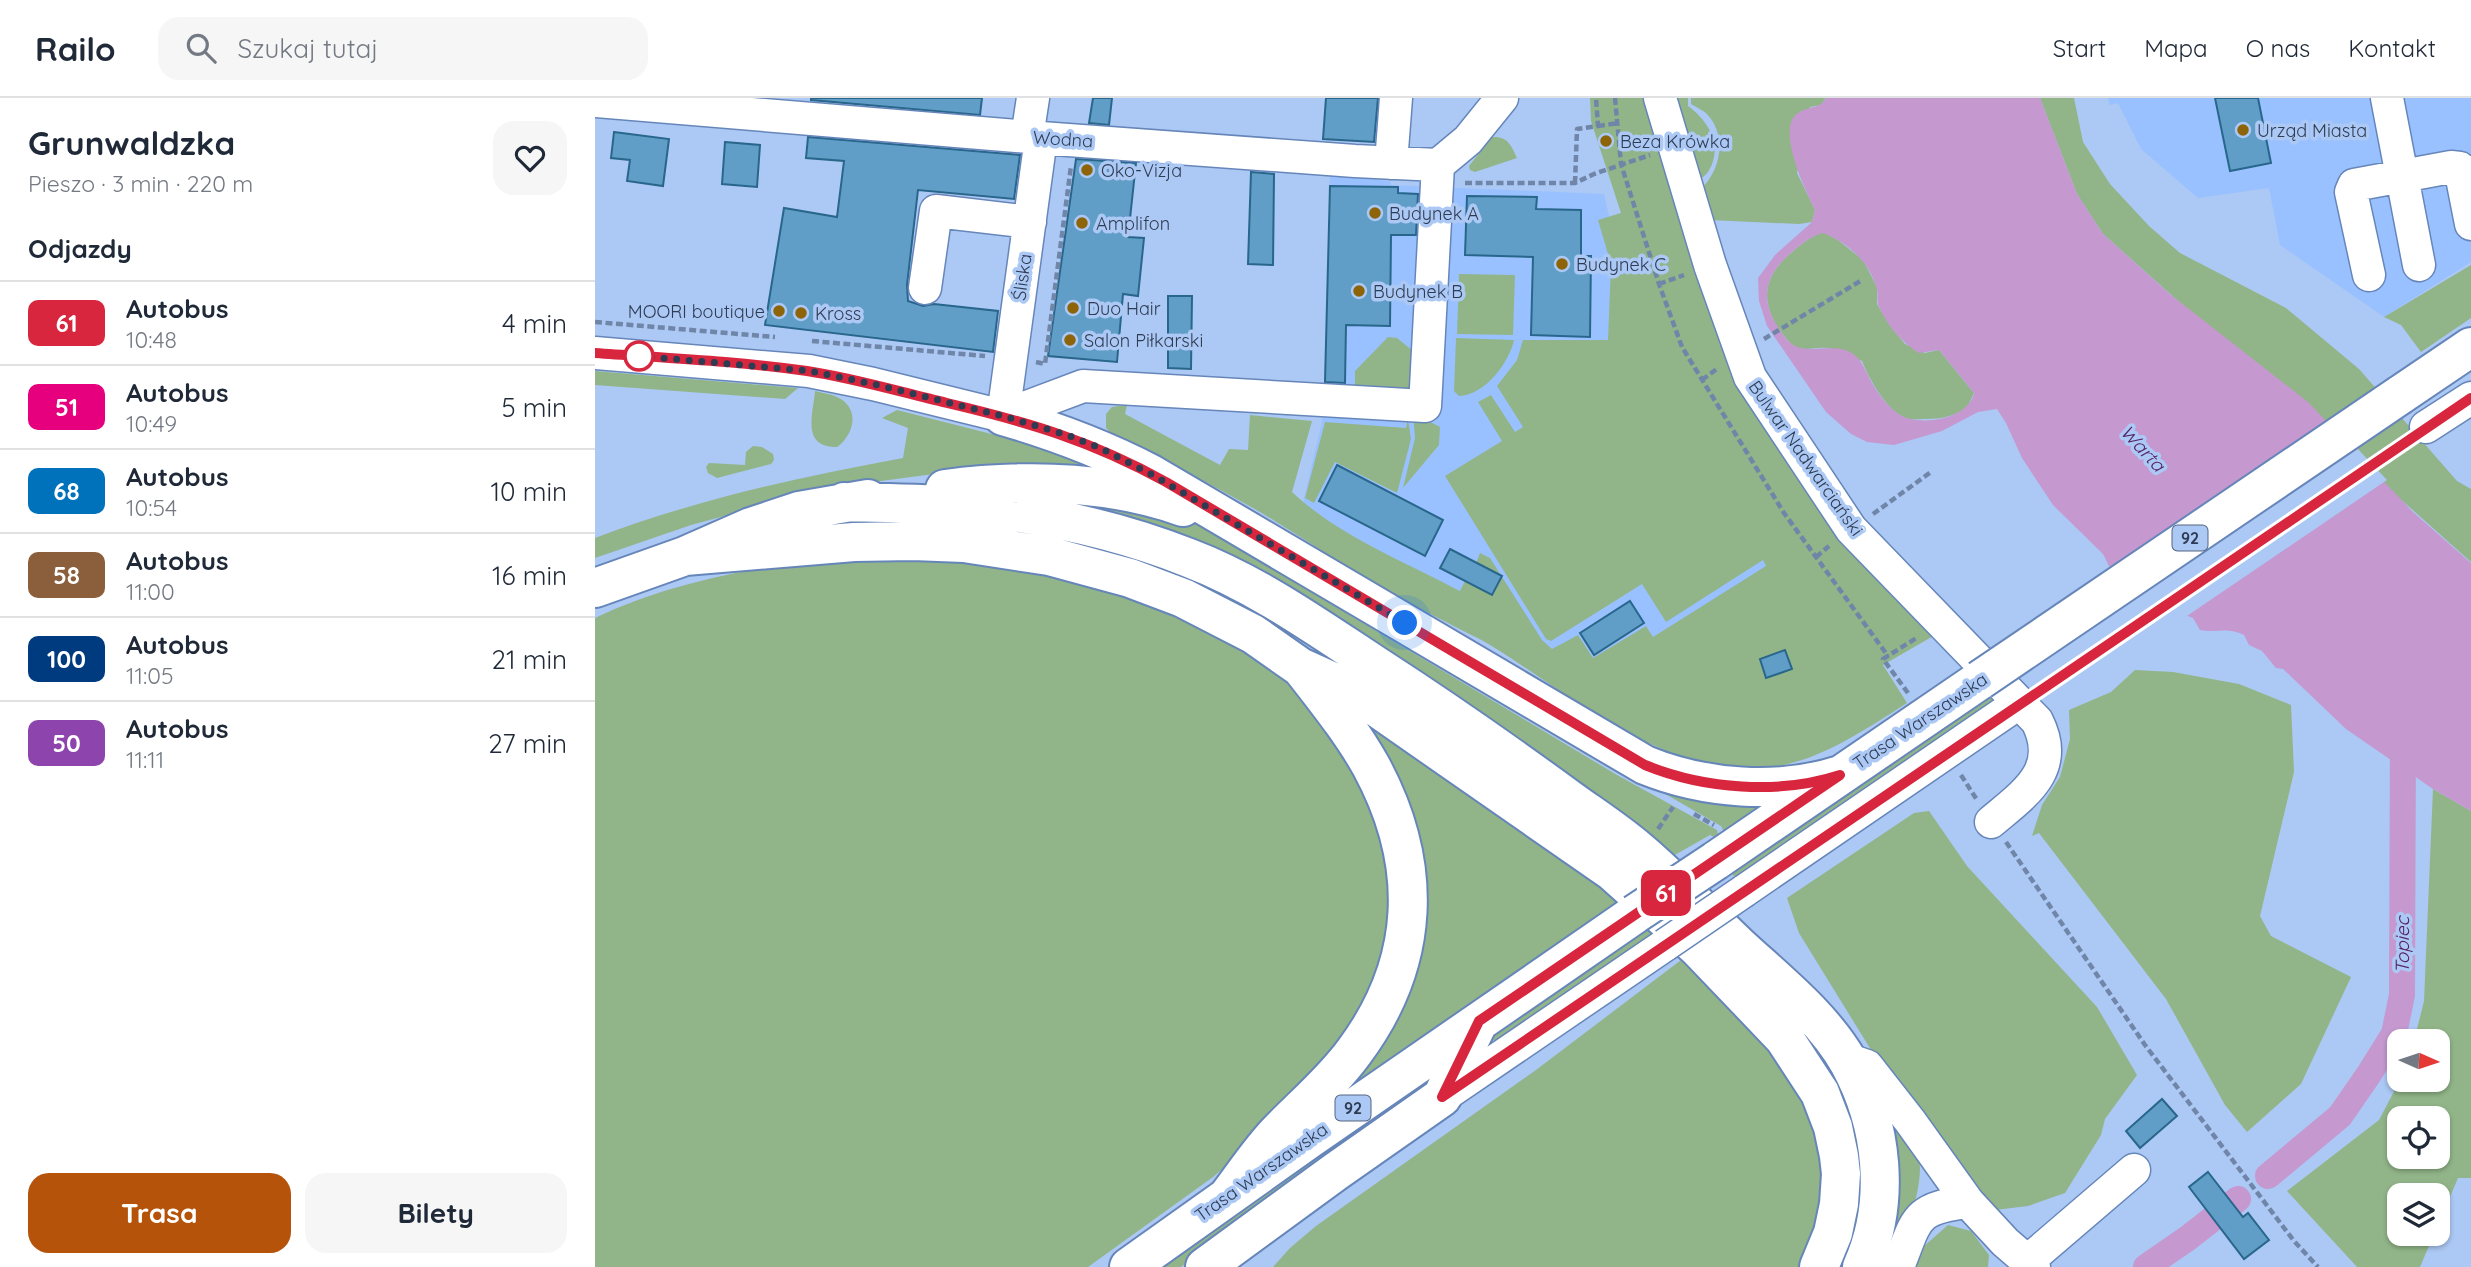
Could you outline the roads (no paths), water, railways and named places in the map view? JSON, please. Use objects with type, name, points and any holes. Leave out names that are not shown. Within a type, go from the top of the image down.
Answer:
[{"type":"main road","name":"Trasa Warszawska","points":[[1129,1267],[1228,1196],[1461,1058],[1479,1021],[1635,914],[1718,845],[1840,775],[2471,347]]},
{"type":"main road","points":[[1003,416],[1067,435],[1100,448],[1151,474],[1645,765],[1696,781],[1734,785],[1786,785],[1840,775]]},
{"type":"main road","points":[[595,588],[799,511],[844,502],[1000,483],[1067,484],[1123,492],[1167,502],[1266,540]]},
{"type":"main road","points":[[844,502],[941,505],[1029,515],[1096,530],[1182,555],[1262,593],[1428,721],[1613,872],[1698,948],[1764,1015],[1793,1049],[1815,1083],[1825,1105],[1839,1156],[1839,1204],[1833,1233],[1819,1267]]},
{"type":"main road","points":[[685,556],[854,542],[913,541],[1003,548],[1049,556],[1153,586],[1233,623],[1300,667],[1353,691],[1428,721],[1469,726],[1636,848],[1806,1008],[1835,1041],[1862,1090],[1871,1116],[1880,1172],[1878,1209],[1863,1267]]},
{"type":"main road","points":[[1228,1196],[1275,1135],[1331,1078],[1372,1027],[1389,997],[1405,939],[1406,876],[1402,847],[1387,801],[1361,750],[1300,667]]},
{"type":"main road","name":"92","points":[[1205,1267],[1442,1097],[1461,1058]]},
{"type":"main road","points":[[1255,1267],[1266,1246],[1286,1219],[1322,1181]]},
{"type":"street","name":"Śliska","points":[[1003,416],[1030,222],[1033,98]]},
{"type":"street","points":[[1391,163],[1396,98]]},
{"type":"street","points":[[595,353],[810,371],[1003,416],[1083,386],[1425,406],[1438,165],[1468,140],[1502,98]]},
{"type":"street","points":[[1660,98],[1675,147]]},
{"type":"street","name":"Bulwar Nadwarciański","points":[[1679,98],[1675,147],[1710,265],[1750,377],[1851,529],[2041,728],[2044,754],[2041,773],[2030,789],[1991,821]]},
{"type":"street","points":[[2387,98],[2419,265]]},
{"type":"street","name":"Wodna","points":[[595,101],[1034,137],[1438,165]]},
{"type":"street","points":[[2369,275],[2351,192],[2354,185],[2451,167],[2460,168],[2471,223]]},
{"type":"street","points":[[925,288],[936,211],[1030,222]]},
{"type":"street","points":[[2426,427],[2471,398]]},
{"type":"street","name":"Trasa Warszawska","points":[[1461,1058],[1665,945],[2007,711]]},
{"type":"street","points":[[1846,1059],[1867,1066],[1968,1202],[2005,1242],[2031,1264],[2134,1170]]},
{"type":"street","points":[[1898,1267],[1916,1223],[1925,1211],[1968,1202]]},
{"type":"water","name":"Warta","points":[[1826,98],[2040,98],[2077,194],[2103,234],[2171,295],[2308,402],[2413,512],[2471,563],[2471,811],[2433,789],[2346,729],[2283,669],[2276,668],[2262,651],[2249,645],[2244,635],[2232,631],[2200,630],[2193,618],[2156,603],[2109,566],[2103,554],[2053,505],[2022,458],[1997,409],[1978,412],[1942,431],[1894,445],[1867,442],[1851,434],[1826,412],[1767,326],[1759,301],[1758,278],[1775,255],[1812,222],[1815,210],[1795,160],[1790,132],[1792,121],[1798,113],[1824,102]],"holes":[[[1823,233],[1848,247],[1868,268],[1877,289],[1879,307],[1906,344],[1919,353],[1939,350],[1974,393],[1963,410],[1941,419],[1906,418],[1884,400],[1860,360],[1853,354],[1832,348],[1802,348],[1792,345],[1785,338],[1768,306],[1771,277],[1783,260],[1806,241]]]},
{"type":"waterway","name":"Topiec","points":[[2268,1176],[2340,1116],[2394,1034],[2402,995],[2403,731]]},
{"type":"waterway","name":"Topiec","points":[[2146,1267],[2238,1199]]},
{"type":"place","name":"Urząd Miasta","points":[[2243,130]]},
{"type":"place","name":"Beza Krówka","points":[[1606,141]]},
{"type":"place","name":"Oko-Vizja","points":[[1087,170]]},
{"type":"place","name":"Budynek A","points":[[1375,213]]},
{"type":"place","name":"Amplifon","points":[[1082,223]]},
{"type":"place","name":"Budynek C","points":[[1562,264]]},
{"type":"place","name":"Budynek B","points":[[1359,291]]},
{"type":"place","name":"Duo Hair","points":[[1073,308]]},
{"type":"place","name":"MOORI boutique","points":[[779,311]]},
{"type":"place","name":"Kross","points":[[801,313]]},
{"type":"place","name":"Salon Piłkarski","points":[[1070,340]]}]
